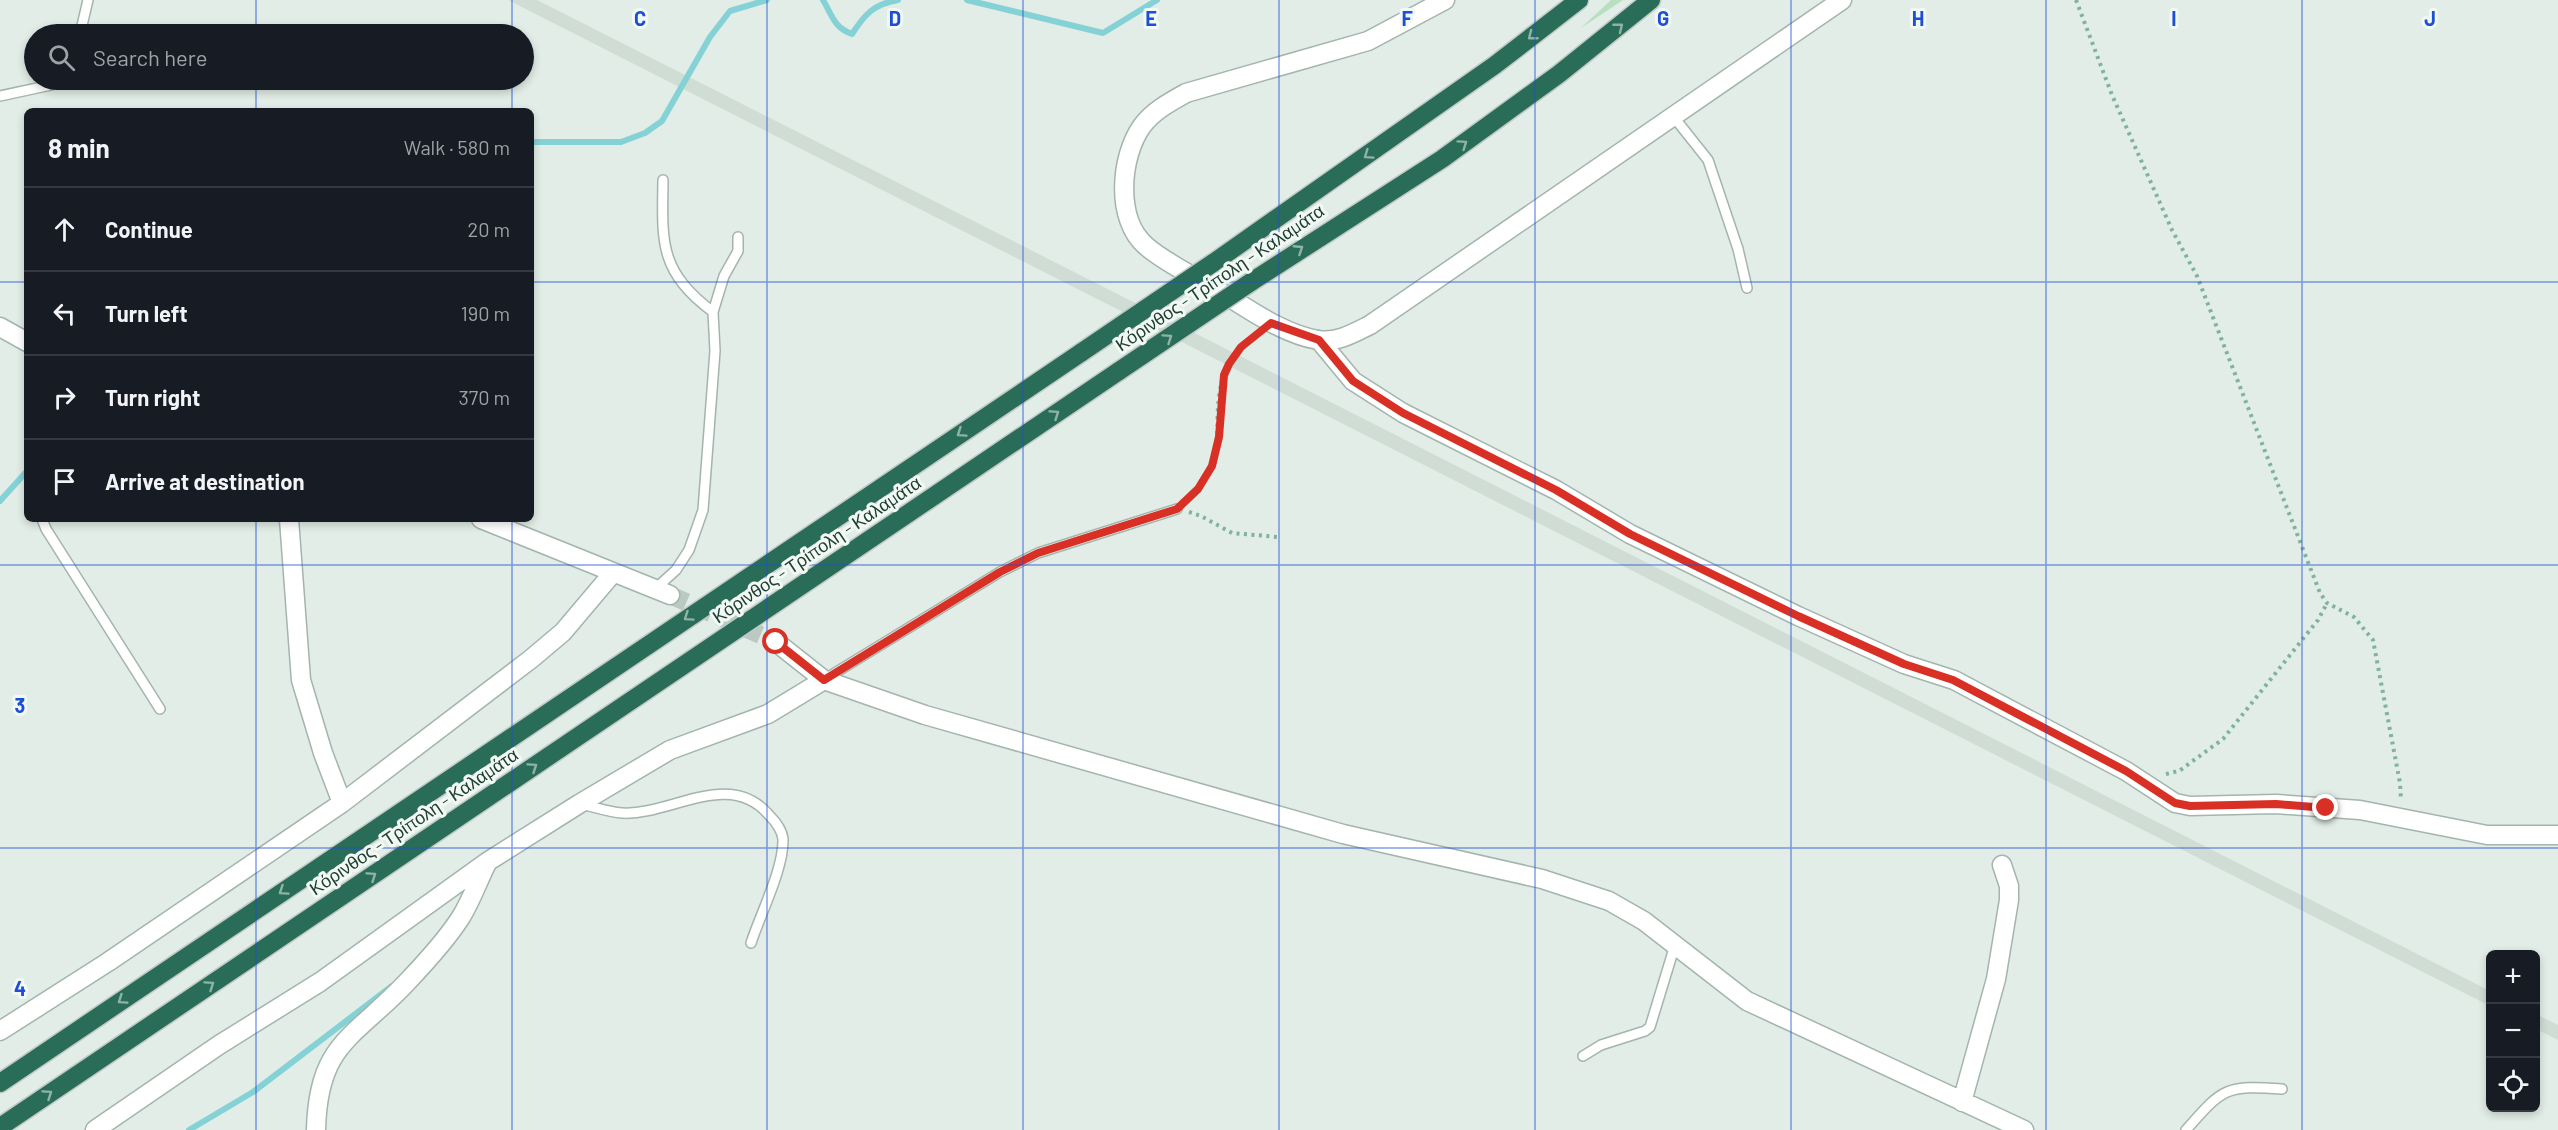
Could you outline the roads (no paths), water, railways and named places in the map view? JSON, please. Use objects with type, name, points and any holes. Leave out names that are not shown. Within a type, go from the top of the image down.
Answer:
[{"type":"highway","name":"Κόρινθος - Τρίπολη - Καλαμάτα","points":[[0,1083],[1213,263],[1495,65],[1579,0]]},
{"type":"highway","name":"Κόρινθος - Τρίπολη - Καλαμάτα","points":[[0,1127],[1251,282],[1450,153],[1550,81],[1651,0]]},
{"type":"street","points":[[1445,0],[1368,41],[1336,53],[1186,93],[1161,107],[1142,127],[1130,153],[1124,179],[1131,223],[1145,245],[1271,323],[1319,340],[1343,338],[1371,325],[1842,0]]},
{"type":"street","points":[[0,327],[24,340]]},
{"type":"street","points":[[1319,340],[1353,381],[1403,413],[1556,490],[1630,534],[1904,664],[1953,680],[2139,779],[2175,803],[2190,806],[2276,804],[2360,810],[2487,835],[2558,835]]},
{"type":"street","points":[[289,522],[301,680],[323,753],[342,803]]},
{"type":"street","points":[[488,522],[662,592]]},
{"type":"street","points":[[0,1031],[108,962],[342,803],[531,659],[562,632],[612,573]]},
{"type":"street","points":[[776,642],[824,680],[925,715],[1342,834],[1576,888],[1609,901],[1644,921],[1748,1001],[2024,1130]]},
{"type":"street","points":[[95,1130],[320,981],[487,862],[579,804],[670,750],[768,714],[824,680]]},
{"type":"street","points":[[316,1130],[318,1091],[327,1064],[342,1043],[409,981],[461,918],[487,862]]},
{"type":"street","points":[[1962,1102],[1996,979],[2009,900],[2009,886],[2002,865]]},
{"type":"lane","points":[[83,24],[88,0]]},
{"type":"lane","points":[[0,96],[28,90]]},
{"type":"lane","points":[[1673,116],[1708,160],[1738,249],[1747,288]]},
{"type":"lane","points":[[663,180],[664,243],[668,259],[683,286],[713,312]]},
{"type":"lane","points":[[662,592],[689,550],[703,510],[715,351],[713,312],[724,276],[738,251],[738,237]]},
{"type":"lane","points":[[824,680],[1010,567],[1038,553],[1177,509]]},
{"type":"lane","points":[[43,522],[160,709]]},
{"type":"lane","points":[[579,804],[622,813],[653,809],[699,796],[725,795],[742,798],[765,810],[777,823],[783,838],[774,878],[751,944]]},
{"type":"lane","points":[[1583,1056],[1601,1045],[1645,1031],[1650,1027],[1675,945]]},
{"type":"lane","points":[[2186,1130],[2213,1100],[2232,1088],[2242,1086],[2282,1089]]},
{"type":"waterway","points":[[534,142],[621,142],[645,133],[662,121],[710,37],[730,11],[767,0]]},
{"type":"waterway","points":[[823,0],[837,25],[852,34],[861,21],[876,7],[898,0]]},
{"type":"waterway","points":[[967,0],[1103,33],[1157,0]]},
{"type":"waterway","points":[[0,501],[24,474]]},
{"type":"waterway","points":[[189,1130],[253,1092],[392,986]]},
{"type":"tunnel","points":[[670,595],[776,642]]}]
